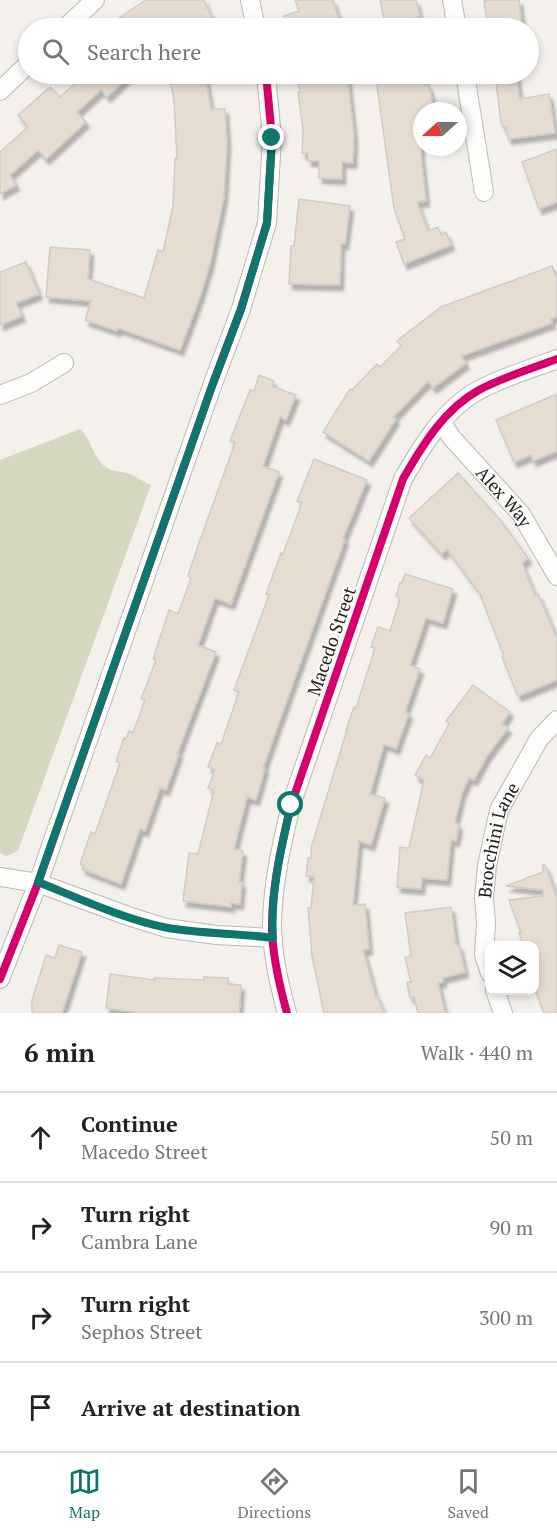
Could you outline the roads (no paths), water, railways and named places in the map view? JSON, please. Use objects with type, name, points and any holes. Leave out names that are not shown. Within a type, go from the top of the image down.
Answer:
[{"type":"street","points":[[75,18],[95,0]]},
{"type":"street","points":[[250,0],[254,18]]},
{"type":"street","points":[[452,0],[455,18]]},
{"type":"street","points":[[0,91],[18,74]]},
{"type":"street","points":[[0,979],[38,882],[241,309],[267,223],[272,138],[267,84]]},
{"type":"street","points":[[467,84],[484,192]]},
{"type":"street","name":"Macedo Street","points":[[287,1013],[278,976],[272,921],[278,869],[291,805],[403,478],[418,453],[456,406],[478,390],[557,358]]},
{"type":"street","points":[[0,395],[31,383],[64,363]]},
{"type":"street","name":"Alex Way","points":[[441,422],[452,438],[521,514],[557,576]]},
{"type":"street","name":"Brocchini Lane","points":[[485,959],[484,898],[487,866],[499,810],[538,739],[557,720]]},
{"type":"street","points":[[0,877],[38,882],[166,928],[216,935],[273,938]]},
{"type":"street","points":[[497,995],[503,1013]]}]
